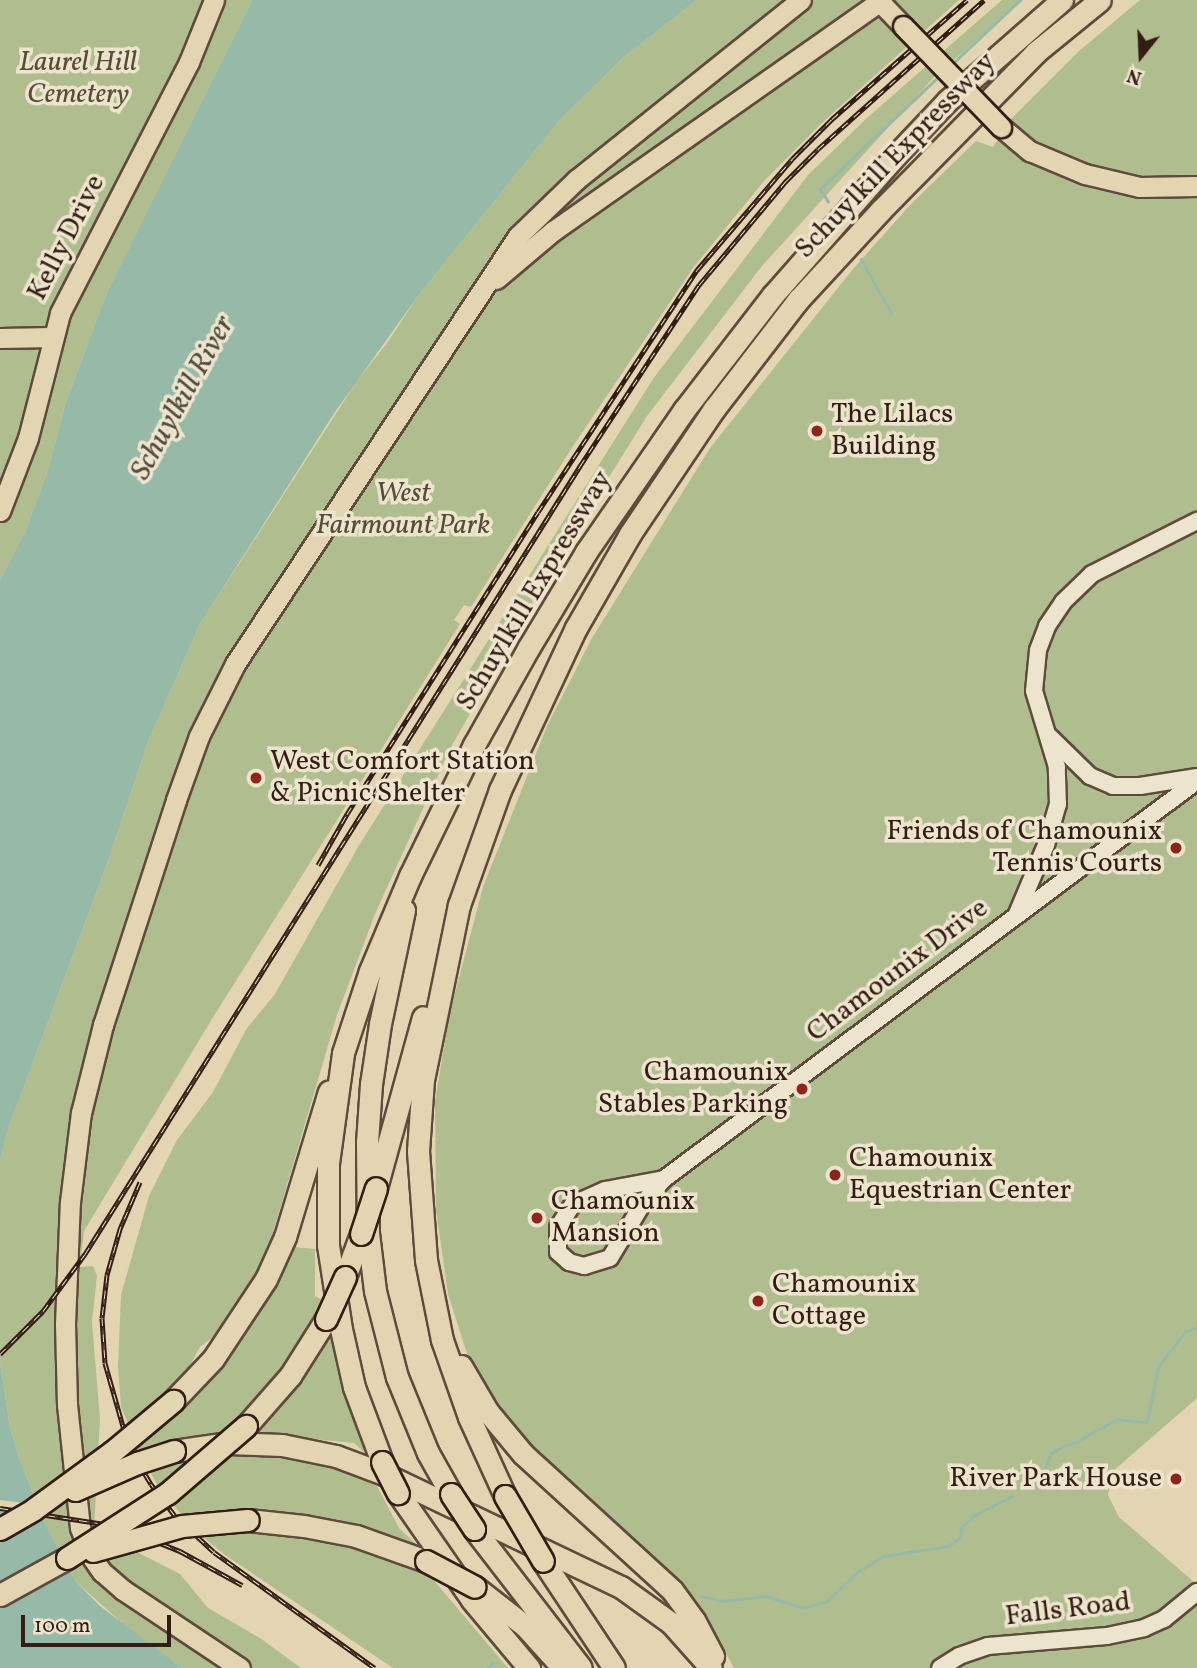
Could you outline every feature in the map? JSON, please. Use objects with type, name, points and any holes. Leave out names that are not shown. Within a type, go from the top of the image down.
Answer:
[{"type":"highway","name":"Schuylkill Expressway","points":[[529,1668],[472,1600],[398,1493],[382,1462],[348,1365],[328,1245],[328,1163],[343,1053],[370,971],[410,876],[474,745],[586,552],[684,410],[773,295],[947,101],[1062,0]]},
{"type":"highway","name":"Schuylkill Expressway","points":[[614,1668],[543,1561],[505,1496],[459,1392],[430,1286],[421,1224],[419,1115],[459,905],[500,790],[553,673],[616,557],[688,445],[798,300],[872,220],[1036,52],[1100,0]]},
{"type":"highway","points":[[410,876],[373,1064],[366,1142],[368,1233],[379,1310],[397,1377],[428,1453],[451,1494],[474,1529],[581,1668]]},
{"type":"highway","points":[[0,1595],[67,1558],[168,1493],[246,1426],[290,1376],[326,1319],[361,1234],[419,1027],[459,905]]},
{"type":"highway","points":[[0,1529],[33,1509],[132,1436],[173,1401],[213,1359],[266,1279],[285,1237],[319,1120],[343,1053]]},
{"type":"highway","points":[[430,1286],[463,1370],[502,1431],[542,1474],[637,1554],[672,1590],[694,1620],[719,1668]]},
{"type":"highway","points":[[33,1509],[121,1469],[174,1451],[228,1443],[282,1445],[327,1454],[384,1474],[630,1592],[671,1623],[711,1668]]},
{"type":"highway","points":[[67,1558],[182,1526],[248,1520],[347,1534],[426,1561],[475,1587],[525,1626],[563,1668]]},
{"type":"main road","name":"Kelly Drive","points":[[0,511],[27,438],[52,337],[65,301],[189,62],[214,0]]},
{"type":"main road","points":[[240,1668],[111,1581],[90,1555],[82,1537],[70,1440],[65,1358],[70,1202],[81,1113],[103,1025],[176,800],[217,698],[271,610],[477,296],[528,224],[576,180],[801,0]]},
{"type":"main road","points":[[477,296],[553,231],[880,0],[1001,127],[1030,151],[1085,174],[1139,187],[1197,186]]},
{"type":"main road","points":[[528,224],[544,234],[553,231]]},
{"type":"main road","points":[[0,338],[52,337]]},
{"type":"street","points":[[1015,917],[1046,845],[1058,804],[1057,767],[1050,737],[1039,714],[1034,677],[1038,650],[1054,615],[1092,573],[1197,521]]},
{"type":"street","points":[[1050,737],[1090,776],[1113,786],[1140,786],[1197,779]]},
{"type":"street","name":"Chamounix Drive","points":[[664,1179],[605,1189],[573,1204],[558,1227],[558,1252],[569,1262],[584,1266],[610,1258],[643,1203],[664,1179],[1197,779]]},
{"type":"street","name":"Falls Road","points":[[940,1668],[959,1656],[988,1646],[1107,1636],[1144,1628],[1173,1613],[1197,1592]]},
{"type":"green space","name":"Laurel Hill Cemetery","points":[[0,0],[252,0],[107,292],[65,405],[49,467],[26,530],[0,580]]},
{"type":"green space","name":"West Fairmount Park","points":[[697,0],[959,0],[823,122],[764,181],[693,268],[573,446],[471,607],[464,605],[454,620],[460,624],[212,1019],[84,1231],[80,1267],[93,1266],[97,1276],[92,1322],[100,1419],[94,1530],[180,1574],[208,1608],[260,1638],[301,1668],[182,1668],[129,1629],[76,1582],[44,1522],[18,1455],[10,1427],[0,1362],[0,1161],[7,1132],[107,864],[148,742],[200,624],[357,381],[387,343],[418,296],[559,121],[624,57]]},
{"type":"green space","name":"West Fairmount Park","points":[[1002,0],[1023,0],[934,77],[762,266],[647,416],[565,548],[451,747],[375,914],[337,1015],[267,1253],[222,1330],[200,1347],[183,1378],[210,1377],[243,1335],[294,1247],[315,1249],[315,1296],[324,1301],[296,1348],[260,1397],[276,1406],[306,1371],[330,1333],[349,1409],[367,1455],[354,1443],[251,1433],[253,1450],[341,1466],[377,1486],[399,1528],[417,1545],[378,1533],[328,1535],[433,1571],[431,1577],[508,1668],[393,1668],[225,1555],[193,1529],[158,1486],[144,1461],[121,1407],[118,1367],[121,1295],[149,1196],[177,1140],[213,1092],[247,1028],[275,994],[358,847],[653,379],[808,175],[868,117]]},
{"type":"green space","points":[[1140,0],[1197,0],[1197,1398],[1112,1472],[1108,1495],[1119,1517],[1194,1582],[1161,1610],[1141,1620],[1113,1627],[981,1640],[954,1650],[929,1668],[734,1668],[710,1624],[684,1588],[653,1556],[548,1468],[492,1401],[470,1363],[448,1294],[436,1210],[435,1101],[450,1012],[483,887],[547,726],[592,638],[710,448],[853,269],[911,204],[976,141],[993,147],[1011,119],[1079,51]]},
{"type":"green space","points":[[1197,1604],[1197,1668],[954,1668],[992,1654],[1139,1639],[1171,1625]]},
{"type":"water","name":"Schuylkill River","points":[[252,0],[697,0],[624,57],[559,121],[418,296],[335,412],[200,624],[148,742],[107,864],[7,1132],[0,1161],[0,580],[26,530],[49,467],[65,405],[107,292]]},
{"type":"water","points":[[0,1362],[10,1427],[18,1455],[44,1522],[76,1582],[100,1606],[182,1668],[0,1668]]},
{"type":"pier","points":[[37,1495],[46,1517],[0,1542],[0,1517],[8,1512],[0,1511],[0,1500],[24,1503]]},
{"type":"waterway","points":[[951,65],[1020,0]]},
{"type":"waterway","points":[[828,202],[820,189],[941,74]]},
{"type":"waterway","points":[[861,259],[892,314]]},
{"type":"waterway","points":[[1036,1483],[1043,1475],[1050,1454],[1063,1446],[1074,1443],[1117,1419],[1147,1422],[1158,1367],[1185,1332],[1197,1327]]},
{"type":"waterway","points":[[701,1596],[722,1601],[766,1596],[802,1608],[827,1601],[857,1572],[884,1556],[948,1546],[960,1538],[961,1528],[975,1515],[1012,1496]]},
{"type":"waterway","points":[[488,1668],[493,1663]]},
{"type":"railway","points":[[318,865],[347,814],[538,512],[697,270],[792,159],[832,119],[967,0]]},
{"type":"railway","points":[[0,1354],[43,1311],[85,1254],[580,466],[699,285],[786,181],[984,0]]},
{"type":"railway","points":[[140,1182],[120,1229],[107,1275],[102,1318],[105,1363],[129,1447],[174,1515],[214,1552],[375,1668]]},
{"type":"railway","points":[[0,1508],[118,1526],[180,1551],[242,1585]]},
{"type":"place","name":"The Lilacs Building","points":[[817,431]]},
{"type":"place","name":"West Comfort Station & Picnic Shelter","points":[[256,778]]},
{"type":"place","name":"Friends of Chamounix Tennis Courts","points":[[1176,848]]},
{"type":"place","name":"Chamounix Stables Parking","points":[[802,1089]]},
{"type":"place","name":"Chamounix Equestrian Center","points":[[835,1175]]},
{"type":"place","name":"Chamounix Mansion","points":[[537,1218]]},
{"type":"place","name":"Chamounix Cottage","points":[[758,1301]]},
{"type":"place","name":"River Park House","points":[[1176,1479]]}]
